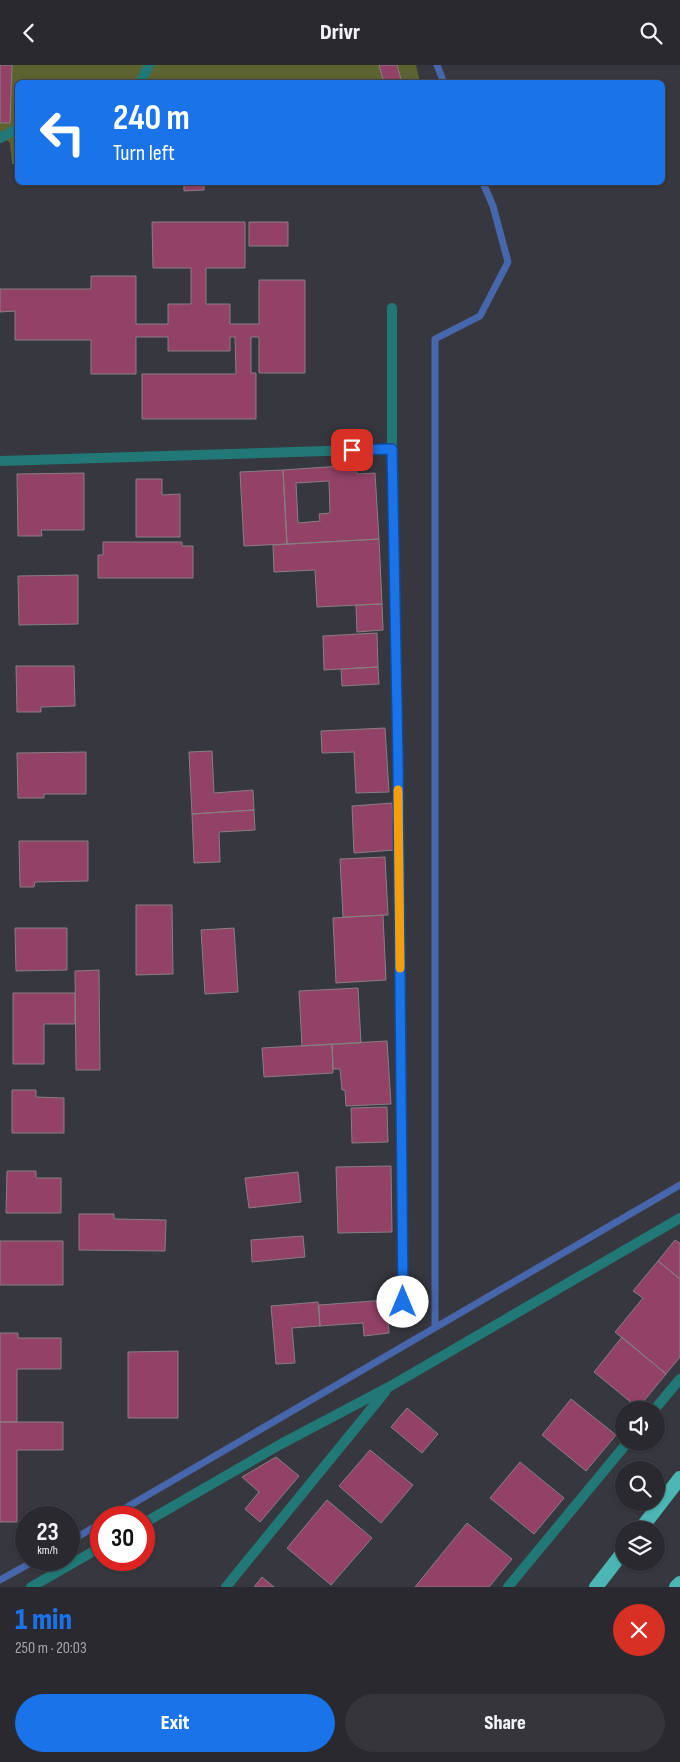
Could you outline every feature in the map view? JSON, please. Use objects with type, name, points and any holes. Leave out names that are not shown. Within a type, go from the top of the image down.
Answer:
[{"type":"highway","points":[[647,1521],[680,1478]]},
{"type":"highway","points":[[596,1587],[615,1563]]},
{"type":"highway","points":[[676,1587],[680,1583]]},
{"type":"street","points":[[142,80],[149,65]]},
{"type":"street","points":[[0,138],[15,131]]},
{"type":"street","points":[[392,308],[392,449],[398,761],[403,1321]]},
{"type":"street","points":[[0,461],[392,449]]},
{"type":"street","points":[[155,1517],[281,1444],[389,1387],[680,1218]]},
{"type":"street","points":[[662,1401],[680,1379]]},
{"type":"street","points":[[226,1587],[389,1387]]},
{"type":"street","points":[[508,1587],[620,1451]]},
{"type":"street","points":[[31,1587],[90,1553]]},
{"type":"green space","points":[[0,65],[416,65],[420,80],[15,80],[15,164],[12,164],[10,143],[0,135]]},
{"type":"building","points":[[0,65],[12,65],[10,123],[0,123]]},
{"type":"building","points":[[379,65],[397,65],[401,80],[383,80]]},
{"type":"building","points":[[184,185],[204,185],[204,190],[184,191]]},
{"type":"building","points":[[152,222],[245,222],[245,268],[206,268],[206,304],[230,304],[230,324],[259,324],[259,280],[305,280],[305,373],[259,373],[259,337],[251,337],[251,373],[256,373],[256,419],[142,419],[142,374],[236,374],[235,337],[230,337],[230,351],[168,351],[168,337],[136,337],[136,374],[91,374],[91,340],[15,340],[15,311],[0,312],[0,289],[91,289],[91,276],[136,276],[136,324],[168,324],[168,304],[191,304],[191,268],[153,268]]},
{"type":"building","points":[[249,222],[288,222],[288,246],[249,246]]},
{"type":"building","points":[[356,465],[357,474],[375,473],[379,539],[287,544],[283,470]],"holes":[[[329,481],[330,513],[319,514],[320,521],[298,523],[296,483]]]},
{"type":"building","points":[[283,470],[287,544],[244,546],[240,472]]},
{"type":"building","points":[[84,473],[84,530],[41,530],[42,536],[18,536],[17,474]]},
{"type":"building","points":[[136,479],[162,479],[162,495],[180,494],[180,537],[136,537]]},
{"type":"building","points":[[379,539],[382,604],[317,607],[315,570],[274,572],[273,545]]},
{"type":"building","points":[[103,542],[182,542],[182,546],[193,546],[193,578],[98,578],[98,555],[103,555]]},
{"type":"building","points":[[78,575],[78,624],[19,625],[18,576]]},
{"type":"building","points":[[382,604],[383,630],[357,632],[356,605]]},
{"type":"building","points":[[377,633],[378,667],[324,670],[323,636]]},
{"type":"building","points":[[16,666],[74,666],[75,706],[41,707],[41,712],[17,712]]},
{"type":"building","points":[[378,667],[379,684],[342,686],[341,669]]},
{"type":"building","points":[[385,728],[389,792],[356,793],[354,752],[322,753],[321,731]]},
{"type":"building","points":[[212,751],[214,793],[253,790],[254,810],[192,814],[189,752]]},
{"type":"building","points":[[86,752],[86,794],[44,794],[44,798],[18,798],[17,753]]},
{"type":"building","points":[[392,803],[395,850],[354,853],[352,806]]},
{"type":"building","points":[[254,810],[255,830],[219,832],[220,862],[194,863],[192,814]]},
{"type":"building","points":[[19,841],[88,841],[88,881],[35,882],[34,887],[20,887]]},
{"type":"building","points":[[385,857],[388,915],[343,917],[340,859]]},
{"type":"building","points":[[136,905],[172,905],[173,974],[136,975]]},
{"type":"building","points":[[383,915],[386,980],[336,983],[333,918]]},
{"type":"building","points":[[15,928],[67,928],[67,970],[16,971]]},
{"type":"building","points":[[234,928],[238,992],[205,994],[201,930]]},
{"type":"building","points":[[99,970],[100,1070],[76,1070],[75,971]]},
{"type":"building","points":[[358,988],[361,1043],[302,1046],[299,991]]},
{"type":"building","points":[[13,993],[75,993],[75,1024],[44,1024],[44,1064],[13,1064]]},
{"type":"building","points":[[387,1041],[391,1104],[346,1106],[345,1090],[342,1090],[340,1069],[333,1069],[332,1044]]},
{"type":"building","points":[[332,1044],[333,1073],[264,1077],[262,1048]]},
{"type":"building","points":[[12,1090],[36,1090],[36,1097],[64,1098],[64,1133],[12,1133]]},
{"type":"building","points":[[387,1107],[388,1142],[352,1143],[351,1108]]},
{"type":"building","points":[[391,1166],[392,1232],[338,1233],[336,1167]]},
{"type":"building","points":[[7,1171],[36,1171],[36,1178],[61,1178],[61,1213],[6,1213]]},
{"type":"building","points":[[298,1172],[301,1202],[249,1208],[245,1178]]},
{"type":"building","points":[[79,1214],[114,1214],[114,1219],[166,1220],[165,1251],[79,1250]]},
{"type":"building","points":[[303,1236],[305,1257],[252,1262],[251,1240]]},
{"type":"building","points":[[675,1240],[680,1243],[680,1279],[658,1261]]},
{"type":"building","points":[[0,1241],[63,1241],[63,1285],[0,1285]]},
{"type":"building","points":[[658,1261],[680,1279],[680,1357],[666,1374],[615,1332],[643,1298],[633,1291]]},
{"type":"building","points":[[387,1300],[389,1333],[364,1336],[363,1323],[320,1326],[319,1305]]},
{"type":"building","points":[[318,1302],[320,1326],[292,1328],[295,1363],[276,1364],[271,1306]]},
{"type":"building","points":[[0,1333],[18,1333],[18,1338],[61,1338],[61,1369],[17,1369],[17,1422],[0,1422]]},
{"type":"building","points":[[622,1337],[666,1374],[644,1401],[629,1401],[594,1372]]},
{"type":"building","points":[[178,1351],[178,1418],[128,1418],[128,1352]]},
{"type":"building","points":[[571,1399],[615,1434],[615,1436],[586,1471],[542,1435]]},
{"type":"building","points":[[407,1408],[438,1434],[422,1453],[391,1427]]},
{"type":"building","points":[[0,1422],[63,1422],[63,1450],[17,1450],[17,1506],[15,1506],[15,1522],[0,1522]]},
{"type":"building","points":[[370,1450],[413,1485],[381,1523],[339,1486]]},
{"type":"building","points":[[276,1457],[299,1476],[260,1522],[245,1509],[259,1492],[242,1477]]},
{"type":"building","points":[[520,1462],[564,1498],[534,1534],[490,1498]]},
{"type":"building","points":[[327,1500],[372,1538],[331,1585],[287,1548]]},
{"type":"building","points":[[467,1523],[512,1559],[489,1587],[415,1587]]},
{"type":"building","points":[[262,1577],[274,1587],[254,1587]]},
{"type":"waterway","points":[[437,65],[443,80]]},
{"type":"waterway","points":[[435,1327],[435,339],[480,316],[508,262],[493,206],[484,185]]},
{"type":"waterway","points":[[129,1506],[680,1185]]},
{"type":"waterway","points":[[80,1535],[90,1530]]},
{"type":"waterway","points":[[0,1580],[16,1571]]},
{"type":"slow traffic","points":[[398,790],[400,968]]},
{"type":"route","points":[[352,450],[392,449],[398,761],[403,1302]]}]
